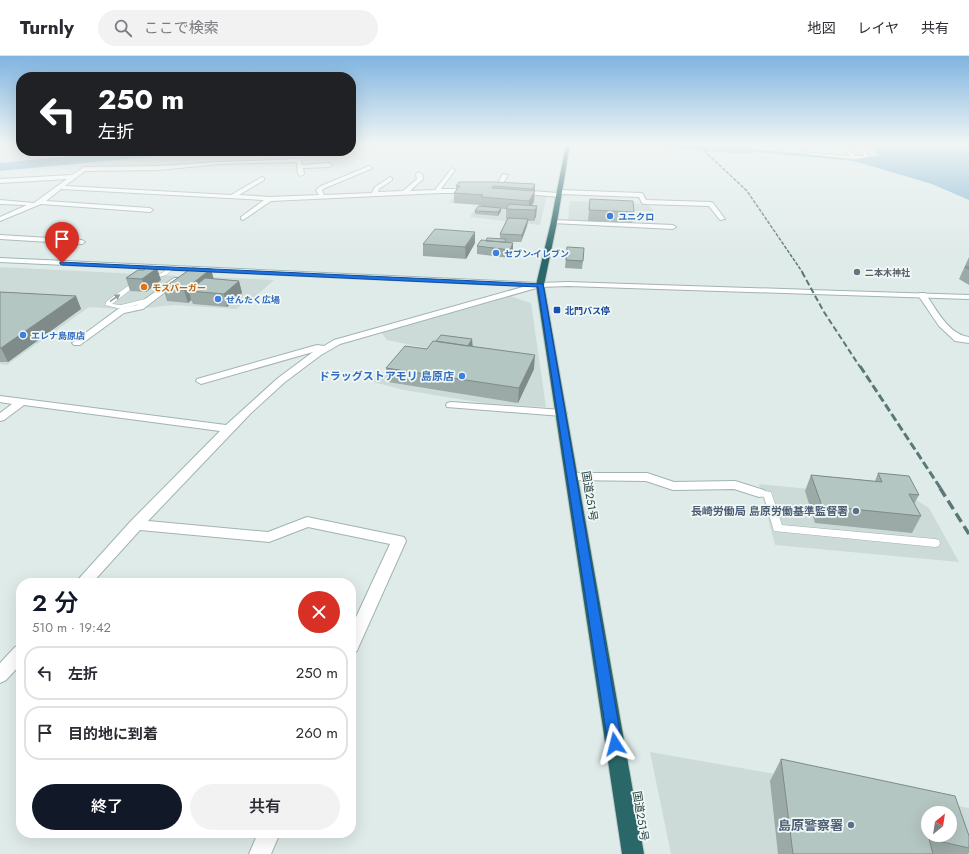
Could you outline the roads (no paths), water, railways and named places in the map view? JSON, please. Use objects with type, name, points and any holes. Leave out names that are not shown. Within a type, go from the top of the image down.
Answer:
[{"type":"highway","name":"国道251号","points":[[561,181],[540,285],[562,413],[632,854]]},
{"type":"street","points":[[1,218],[37,203],[67,181]]},
{"type":"street","points":[[232,197],[258,181]]},
{"type":"street","points":[[322,196],[319,190],[338,181]]},
{"type":"street","points":[[374,195],[377,188],[387,181]]},
{"type":"street","points":[[404,193],[417,181]]},
{"type":"street","points":[[437,191],[444,181]]},
{"type":"street","points":[[101,189],[108,184]]},
{"type":"street","points":[[61,187],[270,199],[437,191],[481,191]]},
{"type":"street","points":[[488,191],[504,191]]},
{"type":"street","points":[[511,191],[641,195],[644,202],[711,204],[722,219]]},
{"type":"street","points":[[243,218],[270,199]]},
{"type":"street","points":[[0,202],[150,210]]},
{"type":"street","points":[[554,222],[673,227]]},
{"type":"street","points":[[0,237],[82,242]]},
{"type":"street","points":[[0,260],[540,285],[568,284],[969,297]]},
{"type":"street","points":[[77,343],[121,311],[140,307],[192,269]]},
{"type":"street","points":[[201,381],[493,297],[540,285]]},
{"type":"street","points":[[922,295],[942,324],[958,339],[969,340]]},
{"type":"street","points":[[87,578],[135,525],[228,429],[293,370],[322,349],[337,342]]},
{"type":"street","points":[[0,399],[228,429]]},
{"type":"street","points":[[0,418],[22,402]]},
{"type":"street","points":[[451,405],[562,413]]},
{"type":"street","points":[[572,477],[647,477],[674,486],[735,485],[759,493]]},
{"type":"street","points":[[135,525],[269,537],[307,522],[399,542],[356,635]]},
{"type":"street","points":[[0,676],[16,658]]},
{"type":"street","points":[[260,854],[267,838]]},
{"type":"lane","points":[[149,300],[121,306],[108,305],[109,302],[137,282],[164,274],[172,268]]},
{"type":"lane","points":[[759,493],[768,494],[778,528],[935,543]]},
{"type":"water","points":[[923,181],[969,181],[969,200]]},
{"type":"railway","points":[[737,181],[747,191],[803,273]]},
{"type":"railway","points":[[802,272],[824,312],[860,367]]},
{"type":"railway","points":[[860,366],[941,489]]},
{"type":"railway","points":[[940,488],[969,534]]},
{"type":"place","name":"ユニクロ","points":[[610,216]]},
{"type":"place","name":"セブン-イレブン","points":[[496,253]]},
{"type":"place","name":"二本木神社","points":[[857,272]]},
{"type":"place","name":"モスバーガー","points":[[144,287]]},
{"type":"place","name":"せんたく広場","points":[[218,299]]},
{"type":"place","name":"北門バス停","points":[[557,310]]},
{"type":"place","name":"エレナ島原店","points":[[23,335]]},
{"type":"place","name":"ドラッグストアモリ 島原店","points":[[462,376]]},
{"type":"place","name":"長崎労働局 島原労働基準監督署","points":[[856,511]]},
{"type":"place","name":"島原警察署","points":[[851,825]]}]
